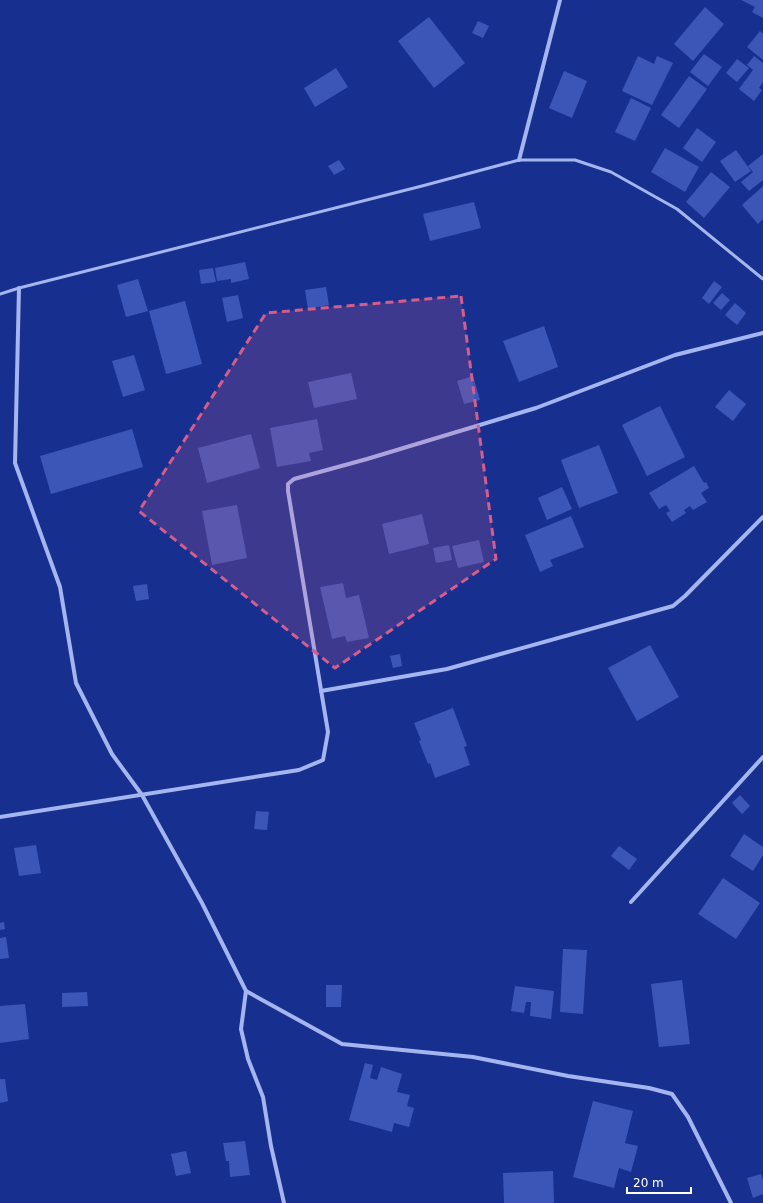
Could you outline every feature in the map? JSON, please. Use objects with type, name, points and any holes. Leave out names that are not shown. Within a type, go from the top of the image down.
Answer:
[{"type":"street","points":[[519,160],[560,0]]},
{"type":"street","points":[[19,288],[15,463],[60,587],[76,683],[112,754],[142,795],[202,903],[246,991],[241,1029],[248,1059],[262,1097],[284,1203]]},
{"type":"street","points":[[0,817],[298,770],[323,760],[328,732],[288,491],[288,484],[294,479],[368,459],[536,408],[675,355],[763,333]]},
{"type":"street","points":[[321,691],[447,669],[673,606],[685,596],[763,517]]},
{"type":"street","points":[[632,902],[763,757]]},
{"type":"street","points":[[246,991],[342,1044],[473,1057],[568,1076],[649,1088],[672,1094],[688,1117],[731,1203]]},
{"type":"lane","points":[[0,294],[519,160],[576,160],[611,172],[677,209],[763,279]]},
{"type":"highlighted area","points":[[461,296],[496,559],[335,668],[139,511],[266,313]]},
{"type":"building","points":[[741,0],[763,0],[763,18],[752,12],[755,7]]},
{"type":"building","points":[[705,7],[724,24],[693,61],[674,44]]},
{"type":"building","points":[[429,17],[465,63],[434,88],[398,41]]},
{"type":"building","points":[[478,21],[489,26],[483,38],[472,33]]},
{"type":"building","points":[[760,31],[763,34],[763,60],[747,47]]},
{"type":"building","points":[[704,54],[722,67],[708,86],[690,72]]},
{"type":"building","points":[[638,56],[654,64],[657,56],[673,63],[652,105],[622,91]]},
{"type":"building","points":[[754,56],[763,63],[763,82],[759,88],[762,90],[754,101],[739,89],[753,70],[747,65]]},
{"type":"building","points":[[737,59],[749,68],[737,82],[726,73]]},
{"type":"building","points":[[336,68],[348,87],[315,107],[304,88]]},
{"type":"building","points":[[564,71],[587,81],[572,118],[549,108]]},
{"type":"building","points":[[689,76],[707,89],[679,128],[661,115]]},
{"type":"building","points":[[631,98],[651,108],[635,141],[615,132]]},
{"type":"building","points":[[697,128],[716,142],[702,162],[683,148]]},
{"type":"building","points":[[665,148],[699,167],[685,192],[651,172]]},
{"type":"building","points":[[736,150],[751,171],[735,182],[720,161]]},
{"type":"building","points":[[763,154],[763,180],[749,191],[741,182],[753,172],[748,166]]},
{"type":"building","points":[[339,160],[345,169],[334,175],[328,166]]},
{"type":"building","points":[[711,172],[730,187],[704,218],[686,202]]},
{"type":"building","points":[[763,186],[763,219],[758,224],[742,205]]},
{"type":"building","points":[[474,202],[481,228],[430,241],[423,214]]},
{"type":"building","points":[[245,262],[249,279],[231,283],[231,279],[217,281],[215,268]]},
{"type":"building","points":[[213,268],[216,282],[201,284],[199,270]]},
{"type":"building","points":[[138,279],[148,311],[126,317],[117,285]]},
{"type":"building","points":[[714,281],[722,287],[709,304],[702,298]]},
{"type":"building","points":[[326,287],[329,305],[308,309],[305,290]]},
{"type":"building","points":[[722,293],[730,300],[721,310],[713,303]]},
{"type":"building","points":[[238,295],[243,318],[227,322],[222,298]]},
{"type":"building","points":[[185,301],[202,364],[166,374],[149,311]]},
{"type":"building","points":[[735,303],[746,313],[737,325],[725,315]]},
{"type":"building","points":[[544,326],[558,367],[519,382],[503,341]]},
{"type":"building","points":[[134,355],[145,390],[123,397],[112,361]]},
{"type":"building","points":[[351,373],[357,399],[314,408],[308,382]]},
{"type":"building","points":[[473,376],[480,400],[464,404],[457,381]]},
{"type":"building","points":[[729,390],[746,404],[733,421],[715,407]]},
{"type":"building","points":[[660,406],[685,457],[647,476],[622,425]]},
{"type":"building","points":[[317,419],[323,450],[309,453],[311,461],[277,467],[270,428]]},
{"type":"building","points":[[132,429],[143,467],[51,494],[40,456]]},
{"type":"building","points":[[251,434],[260,468],[207,483],[198,448]]},
{"type":"building","points":[[599,445],[618,493],[579,508],[561,460]]},
{"type":"building","points":[[694,466],[704,483],[706,482],[709,488],[701,493],[707,502],[693,510],[690,506],[684,510],[686,513],[672,522],[666,513],[670,511],[666,505],[659,509],[649,493]]},
{"type":"building","points":[[562,487],[572,509],[547,520],[538,498]]},
{"type":"building","points":[[237,505],[247,558],[212,565],[202,511]]},
{"type":"building","points":[[422,514],[429,544],[389,554],[382,524]]},
{"type":"building","points":[[571,516],[584,547],[550,560],[553,566],[540,572],[525,535]]},
{"type":"building","points":[[479,540],[484,562],[458,568],[452,546]]},
{"type":"building","points":[[449,545],[452,560],[436,563],[433,548]]},
{"type":"building","points":[[343,583],[346,598],[359,595],[369,638],[347,642],[345,636],[332,639],[320,587]]},
{"type":"building","points":[[147,584],[149,599],[136,601],[133,586]]},
{"type":"building","points":[[650,645],[679,697],[637,721],[608,668]]},
{"type":"building","points":[[400,654],[402,666],[393,668],[390,656]]},
{"type":"building","points":[[453,708],[467,746],[464,747],[470,765],[435,778],[430,763],[428,764],[419,741],[421,740],[414,723]]},
{"type":"building","points":[[740,795],[750,806],[742,814],[732,803]]},
{"type":"building","points":[[256,811],[269,812],[267,830],[254,829]]},
{"type":"building","points":[[744,834],[763,847],[763,855],[753,871],[730,856]]},
{"type":"building","points":[[36,845],[41,873],[19,876],[14,848]]},
{"type":"building","points":[[619,846],[637,859],[629,870],[611,856]]},
{"type":"building","points":[[723,878],[760,903],[736,939],[698,914]]},
{"type":"building","points":[[4,922],[5,929],[0,930],[0,923]]},
{"type":"building","points":[[6,937],[9,958],[0,959],[0,938]]},
{"type":"building","points":[[563,949],[587,950],[583,1014],[560,1012]]},
{"type":"building","points":[[682,980],[690,1044],[659,1047],[651,984]]},
{"type":"building","points":[[326,985],[342,985],[341,1007],[326,1007]]},
{"type":"building","points":[[515,986],[554,991],[551,1019],[530,1016],[531,1002],[526,1002],[524,1013],[511,1011]]},
{"type":"building","points":[[87,992],[88,1006],[62,1007],[62,993]]},
{"type":"building","points":[[25,1004],[29,1039],[0,1043],[0,1006]]},
{"type":"building","points":[[365,1063],[373,1065],[370,1078],[377,1080],[381,1067],[402,1074],[397,1092],[410,1095],[407,1106],[414,1108],[409,1127],[394,1123],[392,1132],[349,1120]]},
{"type":"building","points":[[0,1079],[5,1079],[8,1101],[0,1103]]},
{"type":"building","points":[[593,1101],[633,1111],[625,1143],[638,1146],[631,1172],[619,1168],[614,1188],[573,1177]]},
{"type":"building","points":[[245,1141],[250,1175],[230,1177],[229,1161],[226,1161],[223,1143]]},
{"type":"building","points":[[186,1151],[191,1173],[176,1176],[171,1154]]},
{"type":"building","points":[[553,1171],[554,1203],[504,1203],[503,1173]]},
{"type":"building","points":[[761,1174],[763,1180],[763,1194],[753,1198],[747,1178]]}]
